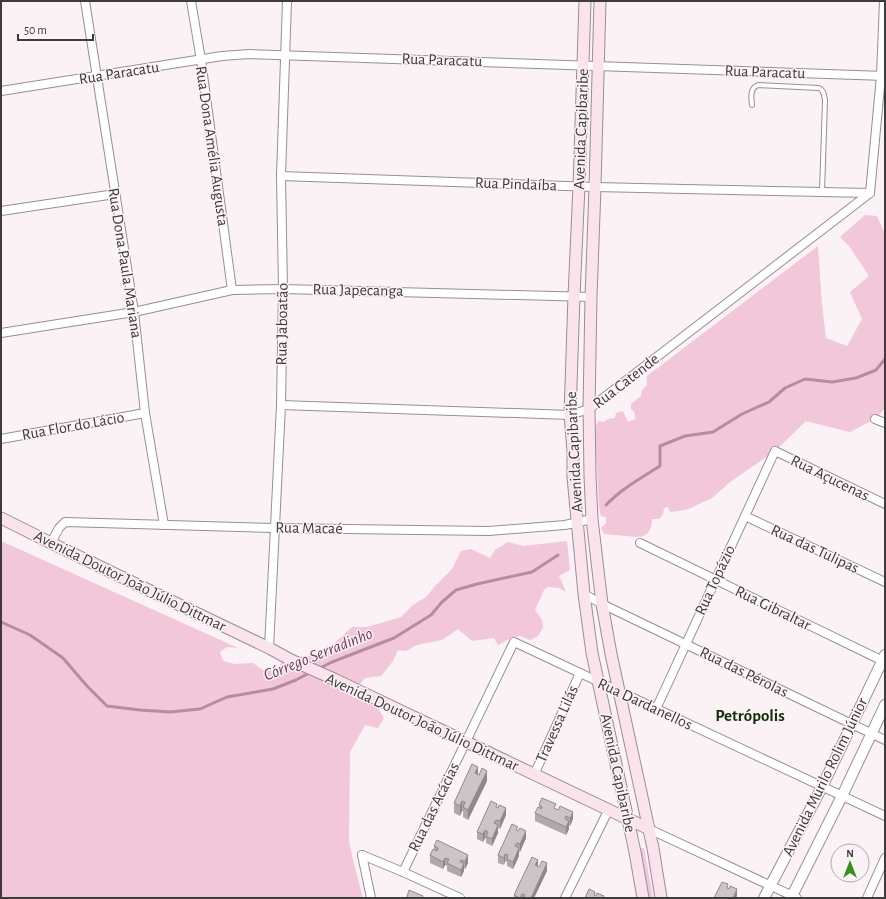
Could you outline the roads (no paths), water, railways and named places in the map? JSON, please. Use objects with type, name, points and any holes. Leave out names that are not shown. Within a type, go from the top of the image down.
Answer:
[{"type":"main road","name":"Avenida Capibaribe","points":[[585,1],[570,415],[573,450],[573,477],[584,594],[592,653],[635,852],[643,898]]},
{"type":"main road","name":"Avenida Capibaribe","points":[[600,1],[589,409],[592,519],[602,604],[618,691],[649,830],[661,898]]},
{"type":"main road","name":"Avenida Doutor João Júlio Dittmar","points":[[1,518],[291,660],[649,830]]},
{"type":"street","name":"Rua Dona Paula Mariana","points":[[85,1],[134,312],[145,413],[164,525]]},
{"type":"street","name":"Rua Dona Amélia Augusta","points":[[191,1],[232,290]]},
{"type":"street","name":"Rua Jaboatão","points":[[269,648],[281,405],[283,289],[281,176],[287,1]]},
{"type":"street","points":[[870,193],[883,76],[884,1]]},
{"type":"street","name":"Rua Paracatu","points":[[1,91],[222,56],[249,54],[285,54],[883,76]]},
{"type":"street","name":"Rua Pindaíba","points":[[281,176],[595,187],[870,193]]},
{"type":"street","name":"Rua Catende","points":[[281,405],[570,415],[589,409],[870,193]]},
{"type":"street","points":[[1,212],[115,194]]},
{"type":"street","name":"Rua Japecanga","points":[[1,333],[134,312],[232,290],[283,289],[591,296]]},
{"type":"street","name":"Rua Flor do Lácio","points":[[1,439],[145,413]]},
{"type":"street","points":[[875,419],[885,423]]},
{"type":"street","name":"Rua Açucenas","points":[[775,451],[885,504]]},
{"type":"street","name":"Rua Topázio","points":[[656,709],[775,451]]},
{"type":"street","name":"Rua das Tulipas","points":[[745,516],[885,582]]},
{"type":"street","name":"Rua Macaé","points":[[51,543],[59,528],[65,522],[275,528],[489,531],[565,525],[592,519]]},
{"type":"street","name":"Rua Gibraltar","points":[[640,543],[884,659]]},
{"type":"street","name":"Rua das Pérolas","points":[[584,594],[885,740]]},
{"type":"street","name":"Rua Dardanellos","points":[[514,642],[885,816]]},
{"type":"street","name":"Rua das Acácias","points":[[403,872],[514,642]]},
{"type":"street","name":"Avenida Murilo Rolim Júnior","points":[[764,898],[822,787],[884,659]]},
{"type":"street","name":"Travessa Lilás","points":[[534,775],[580,673]]},
{"type":"street","name":"Avenida Murilo Rolim Júnior","points":[[794,897],[885,705]]},
{"type":"street","points":[[565,898],[608,810]]},
{"type":"street","points":[[649,830],[771,885],[794,897]]},
{"type":"street","points":[[371,898],[362,855],[460,898]]},
{"type":"street","points":[[867,898],[885,858]]},
{"type":"lane","points":[[752,105],[751,97],[753,88],[754,86],[758,85],[822,89],[824,92],[824,100],[822,192]]},
{"type":"waterway","name":"Córrego Serradinho","points":[[606,505],[625,489],[660,466],[660,446],[685,436],[713,432],[742,414],[769,402],[785,388],[805,379],[832,382],[856,378],[876,370],[885,359]]},
{"type":"waterway","name":"Córrego Serradinho","points":[[318,669],[394,638],[431,615],[442,602],[456,590],[532,572],[558,555]]},
{"type":"waterway","name":"Córrego Serradinho","points":[[1,622],[30,635],[63,658],[87,686],[107,706],[170,712],[200,709],[227,697],[273,689],[311,672]]},
{"type":"district","name":"Petrópolis","points":[[750,715]]}]
